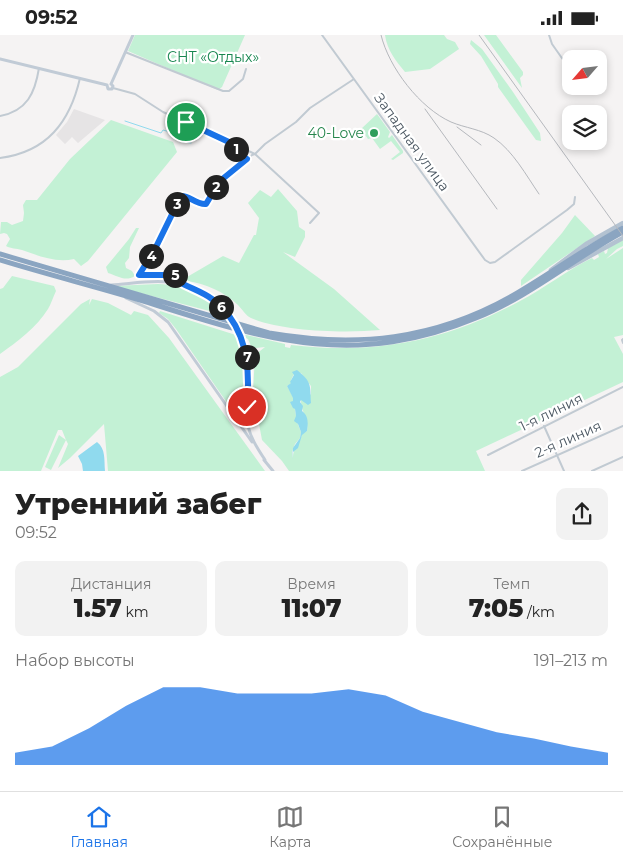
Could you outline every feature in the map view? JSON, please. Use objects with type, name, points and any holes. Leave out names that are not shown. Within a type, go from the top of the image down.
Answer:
[{"type":"highway","points":[[0,260],[235,329],[269,337],[319,345],[364,345],[401,341],[446,330],[494,311],[623,228]]},
{"type":"highway","points":[[601,242],[623,232]]},
{"type":"highway","points":[[0,254],[269,333],[350,341],[387,339],[444,325],[492,306],[541,280]]},
{"type":"main road","points":[[0,59],[110,86],[133,35]]},
{"type":"main road","points":[[601,242],[623,223]]},
{"type":"main road","points":[[601,242],[623,237]]},
{"type":"main road","points":[[106,286],[165,282],[183,285],[212,299],[231,317],[241,335],[247,358],[247,418],[250,432],[265,460]]},
{"type":"main road","points":[[114,293],[144,305],[168,322],[273,471]]},
{"type":"main road","points":[[229,408],[234,413],[240,413],[245,410],[248,404]]},
{"type":"street","name":"Западная улица","points":[[322,35],[485,260],[495,263],[570,208],[574,204],[575,197]]},
{"type":"street","points":[[549,35],[552,44],[562,58]]},
{"type":"street","points":[[125,52],[218,90],[229,91],[243,79],[246,69]]},
{"type":"street","points":[[0,116],[16,110],[26,102],[35,88],[38,68]]},
{"type":"street","points":[[0,158],[24,153],[41,144],[54,133],[65,119],[73,104],[80,78]]},
{"type":"street","points":[[192,288],[176,277],[139,275],[155,249],[181,196],[184,195],[201,204],[206,204],[220,181],[265,144],[293,125],[310,108],[354,79]]},
{"type":"street","points":[[110,86],[135,94],[163,112],[255,154],[319,213],[310,223]]},
{"type":"street","points":[[231,143],[239,154],[247,159]]},
{"type":"street","points":[[165,282],[176,277]]},
{"type":"street","name":"1-я линия","points":[[488,455],[623,387]]},
{"type":"street","name":"2-я линия","points":[[522,471],[623,426]]},
{"type":"street","points":[[544,427],[564,471]]},
{"type":"street","points":[[592,471],[623,457]]},
{"type":"shaded area","points":[[74,109],[105,120],[78,143],[72,137],[65,144],[56,135],[67,122]]},
{"type":"green space","name":"СНТ «Отдых»","points":[[135,35],[245,35],[222,87],[218,90],[128,51]]},
{"type":"green space","points":[[385,35],[444,35],[447,39],[455,42],[459,49],[430,69],[405,72],[390,50]]},
{"type":"green space","points":[[484,35],[496,35],[523,72],[520,78],[522,88]]},
{"type":"green space","points":[[471,40],[482,49],[513,92],[540,133],[541,141],[536,140],[498,87],[481,56],[470,44]]},
{"type":"green space","name":"40-Love","points":[[377,114],[390,132],[388,137],[392,135],[403,151],[393,160],[391,159],[400,152],[391,141],[380,149],[372,138],[368,139],[361,129]]},
{"type":"green space","points":[[111,120],[173,142],[177,152],[88,261],[81,266],[74,259],[61,260],[41,257],[6,246],[10,239],[7,234],[0,234],[1,222],[7,222],[12,225],[23,221],[23,205],[26,200],[37,200],[70,159]]},
{"type":"green space","points":[[278,189],[297,211],[299,227],[305,231],[305,237],[295,257],[283,252],[334,289],[380,330],[297,329],[265,323],[249,317],[238,305],[220,292],[208,286],[187,281],[187,277],[223,256],[239,263],[254,235],[256,235],[259,218],[248,203],[260,190],[271,197]]},
{"type":"green space","points":[[575,215],[595,236],[521,286],[521,280],[562,233]]},
{"type":"green space","points":[[136,228],[139,228],[130,247],[129,258],[125,263],[126,268],[132,271],[135,276],[125,278],[108,273],[106,267]]},
{"type":"green space","points":[[623,240],[623,246],[606,259],[623,248],[623,335],[614,337],[623,354],[623,382],[476,451],[485,471],[289,471],[262,440],[253,392],[255,355],[265,347],[256,348],[251,346],[248,339],[243,337],[242,334],[285,344],[285,347],[290,348],[291,345],[352,348],[409,342],[465,326],[492,315],[529,296],[592,258],[594,260],[599,257],[598,254],[604,251],[605,254],[607,253],[608,248]],"holes":[[[301,373],[311,386],[311,394],[304,401],[301,399],[307,422],[307,431],[302,434],[293,459],[292,452],[300,438],[301,432],[297,422],[293,397],[287,386],[292,383],[291,380],[294,374]]]},
{"type":"green space","points":[[12,276],[54,286],[56,291],[48,309],[38,322],[0,354],[0,289],[3,288]]},
{"type":"green space","points":[[158,284],[177,286],[195,292],[211,301],[225,315],[113,286]]},
{"type":"green space","points":[[90,299],[89,305],[92,299],[108,303],[131,315],[134,311],[148,315],[169,338],[265,471],[108,471],[104,424],[58,468],[68,444],[62,430],[58,430],[41,471],[0,471],[0,377],[18,367],[81,304]]},
{"type":"green space","points":[[160,311],[239,336],[247,385],[247,395],[243,411],[236,412],[232,410],[176,329],[168,319],[159,313]]},
{"type":"green space","points":[[59,435],[66,440],[51,470],[45,467]]},
{"type":"water","points":[[297,370],[308,381],[311,403],[308,405],[301,400],[300,402],[303,406],[302,411],[307,418],[307,431],[302,435],[298,448],[293,452],[292,460],[293,448],[300,438],[301,432],[298,424],[294,421],[296,416],[295,409],[290,402],[293,401],[293,398],[287,386],[291,383],[294,375],[292,372]]},
{"type":"water","points":[[97,442],[103,451],[105,471],[83,471],[78,456]]},
{"type":"waterway","points":[[125,121],[161,133],[163,130],[174,133],[179,141],[191,143]]},
{"type":"railway","points":[[381,35],[391,61],[407,86],[417,97],[439,116],[484,133],[501,143],[519,164],[539,194]]},
{"type":"railway","points":[[479,35],[623,236]]},
{"type":"railway","points":[[425,109],[497,209]]},
{"type":"railway","points":[[457,127],[481,145]]},
{"type":"place","name":"40-Love","points":[[374,133]]},
{"type":"route","points":[[186,122],[231,143],[236,147],[239,154],[247,159],[220,181],[208,203],[201,204],[184,195],[181,196],[155,249],[139,275],[176,275],[178,281],[205,294],[231,317],[241,335],[247,358],[247,407]]}]
